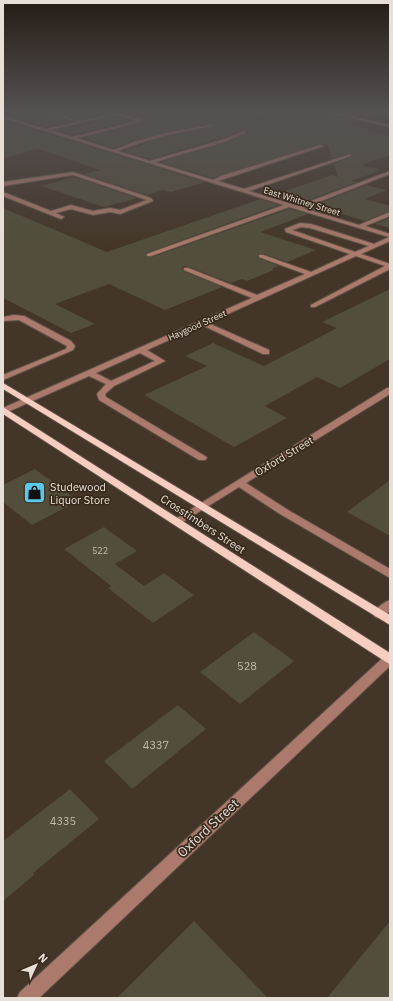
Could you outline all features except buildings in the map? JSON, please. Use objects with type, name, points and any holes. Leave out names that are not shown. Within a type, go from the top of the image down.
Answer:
[{"type":"main road","name":"Crosstimbers Street","points":[[3,385],[390,621]]},
{"type":"main road","name":"Crosstimbers Street","points":[[3,410],[390,659]]},
{"type":"street","name":"East Whitney Street","points":[[140,159],[390,238]]},
{"type":"street","points":[[151,162],[162,159]]},
{"type":"street","points":[[213,182],[223,177],[281,159]]},
{"type":"street","points":[[244,191],[338,159]]},
{"type":"street","points":[[297,208],[390,172]]},
{"type":"street","points":[[3,184],[73,173],[150,200],[120,212],[110,210],[93,213],[71,207],[50,213]]},
{"type":"street","points":[[3,194],[61,217]]},
{"type":"street","points":[[149,255],[289,205]]},
{"type":"street","points":[[359,227],[390,214]]},
{"type":"street","points":[[312,306],[390,266],[288,232],[287,230],[303,225],[374,246]]},
{"type":"street","name":"Haygood Street","points":[[3,410],[203,323],[390,238]]},
{"type":"street","points":[[261,256],[311,274]]},
{"type":"street","points":[[186,270],[258,298]]},
{"type":"street","points":[[3,319],[14,317],[22,318],[71,346],[68,350],[3,378]]},
{"type":"street","points":[[203,323],[266,352]]},
{"type":"street","points":[[141,350],[162,360],[111,384],[101,394],[102,398],[202,458]]},
{"type":"street","points":[[89,372],[111,384]]},
{"type":"street","name":"Oxford Street","points":[[177,522],[390,390]]},
{"type":"street","points":[[240,483],[284,512],[390,574]]},
{"type":"street","points":[[379,614],[390,604]]},
{"type":"street","name":"Oxford Street","points":[[26,998],[390,659]]},
{"type":"place","name":"Studewood Liquor Store","points":[[35,493]]}]
